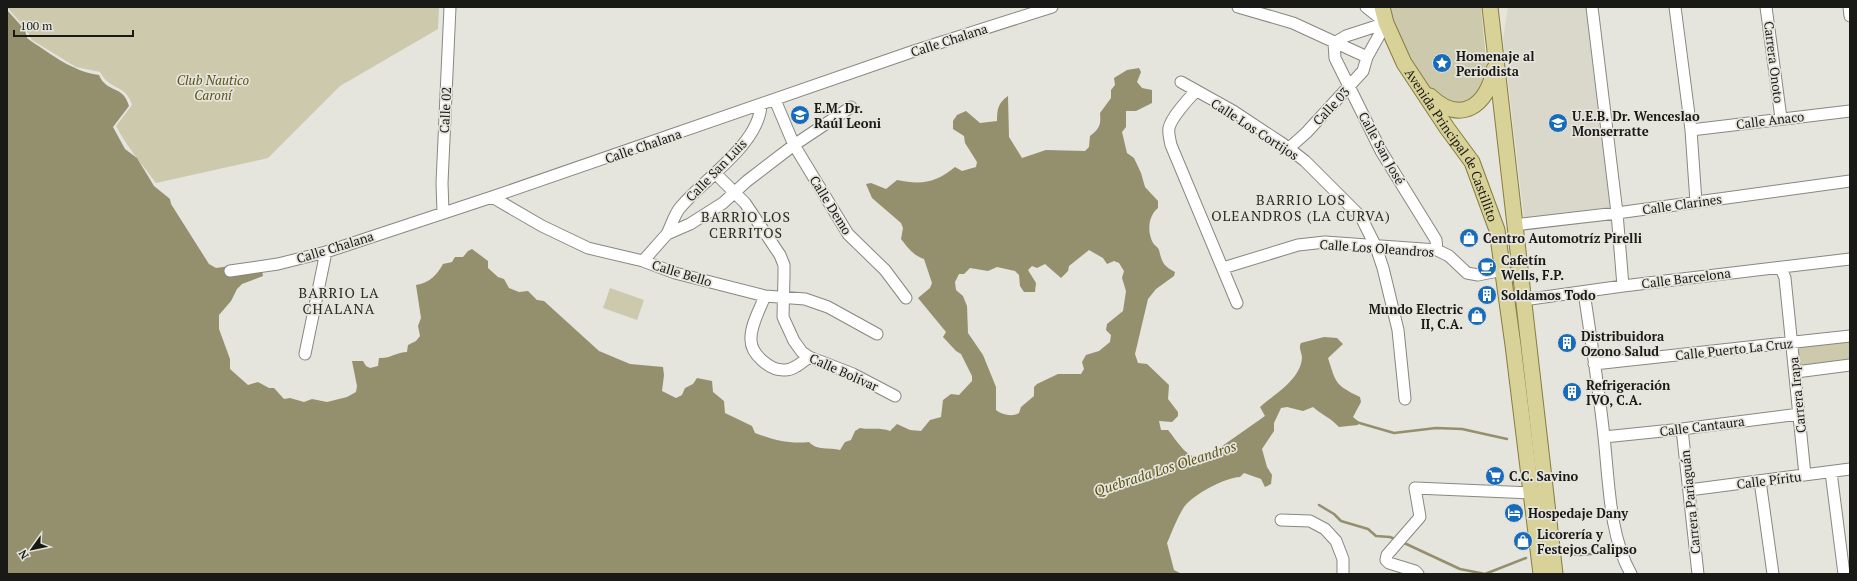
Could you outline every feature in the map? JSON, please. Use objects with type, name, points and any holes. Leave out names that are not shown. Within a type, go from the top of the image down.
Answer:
[{"type":"main road","name":"Avenida Principal de Castillito","points":[[1382,7],[1386,23],[1404,63],[1472,162],[1497,230],[1541,574]]},
{"type":"main road","name":"Avenida Principal de Castillito","points":[[1490,7],[1514,225],[1556,574]]},
{"type":"main road","points":[[1418,85],[1434,100],[1445,107],[1455,110],[1466,109],[1474,106],[1489,90],[1494,68],[1493,34],[1499,7]]},
{"type":"street","name":"Calle 02","points":[[443,212],[442,183],[450,7]]},
{"type":"street","name":"Calle Chalana","points":[[230,271],[278,264],[326,252],[492,197],[914,51],[1052,7]]},
{"type":"street","points":[[1238,7],[1293,23],[1367,57]]},
{"type":"street","points":[[1366,7],[1386,23]]},
{"type":"street","points":[[1592,7],[1617,213],[1623,286]]},
{"type":"street","points":[[1675,7],[1691,130],[1696,202]]},
{"type":"street","name":"Carrera Onoto","points":[[1766,7],[1781,118]]},
{"type":"street","points":[[1849,7],[1850,16]]},
{"type":"street","points":[[1334,43],[1346,36],[1386,23]]},
{"type":"street","name":"Calle 03","points":[[1288,149],[1306,133],[1363,71],[1367,57],[1386,23]]},
{"type":"street","name":"Calle San José","points":[[1334,43],[1335,58],[1348,87],[1381,151],[1436,240],[1437,250]]},
{"type":"street","name":"Calle Los Cortijos","points":[[1181,82],[1233,111],[1304,161],[1360,217],[1376,247],[1383,268],[1398,330],[1405,400]]},
{"type":"street","points":[[1196,91],[1172,121],[1169,128],[1169,137],[1237,303]]},
{"type":"street","name":"Calle Demo","points":[[775,100],[794,145],[848,234],[884,270],[906,298]]},
{"type":"street","name":"Calle San Luis","points":[[667,234],[678,210],[716,174],[754,130],[760,116],[760,105]]},
{"type":"street","points":[[643,261],[667,234],[690,224],[723,203],[794,145],[851,107]]},
{"type":"street","name":"Calle Anaco","points":[[1691,130],[1781,118],[1850,111]]},
{"type":"street","name":"Calle Bolívar","points":[[716,174],[745,203],[780,255],[784,270],[783,317],[794,341],[802,352],[809,357],[853,374],[895,396]]},
{"type":"street","name":"Calle Clarines","points":[[1514,225],[1617,213],[1850,181]]},
{"type":"street","name":"Calle Bello","points":[[492,197],[542,226],[588,248],[643,261],[675,272],[765,296],[784,299],[805,299],[828,307],[877,334]]},
{"type":"street","name":"Calle Los Oleandros","points":[[1223,268],[1298,245],[1325,242],[1376,247],[1437,250],[1449,256],[1467,273],[1478,275],[1503,270]]},
{"type":"street","points":[[305,354],[326,252]]},
{"type":"street","name":"Calle Barcelona","points":[[1523,300],[1623,286],[1850,260]]},
{"type":"street","name":"Carrera Irapa","points":[[1781,268],[1785,278],[1796,372],[1805,475]]},
{"type":"street","points":[[1584,292],[1617,538],[1625,562],[1632,574]]},
{"type":"street","points":[[765,296],[751,338],[752,347],[757,355],[765,363],[778,370],[792,368],[809,357]]},
{"type":"street","name":"Calle Puerto La Cruz","points":[[1594,364],[1850,336]]},
{"type":"street","points":[[1796,372],[1850,364]]},
{"type":"street","name":"Calle Cantaura","points":[[1604,437],[1799,414]]},
{"type":"street","name":"Carrera Pariaguán","points":[[1682,429],[1698,574]]},
{"type":"street","name":"Calle Píritu","points":[[1689,490],[1850,469]]},
{"type":"street","points":[[1831,472],[1845,545],[1844,574]]},
{"type":"street","points":[[1760,481],[1773,574]]},
{"type":"street","points":[[1418,574],[1415,571],[1389,563],[1386,560],[1387,555],[1420,517],[1415,488],[1531,493]]},
{"type":"street","points":[[1281,520],[1310,521],[1325,530],[1336,541],[1343,559],[1343,574]]},
{"type":"shaded area","name":"U.E.B. Dr. Wenceslao Monserratte","points":[[1508,7],[1587,7],[1612,207],[1524,218],[1503,39]]},
{"type":"green space","name":"Club Nautico Caroní","points":[[7,7],[439,7],[438,29],[340,86],[268,158],[156,183],[120,134],[116,126],[132,105],[126,94],[108,82],[100,72],[76,67],[32,40],[26,29]]},
{"type":"green space","points":[[1389,7],[1481,7],[1489,90],[1463,107],[1435,98],[1405,53]]},
{"type":"green space","points":[[610,288],[644,300],[637,320],[603,308]]},
{"type":"green space","points":[[1850,338],[1850,362],[1799,369],[1795,344]]},
{"type":"water","points":[[7,10],[25,30],[27,38],[31,41],[72,67],[99,75],[106,85],[123,95],[129,106],[113,127],[125,149],[137,158],[154,186],[170,199],[171,204],[209,264],[216,268],[260,262],[263,276],[242,284],[237,289],[231,301],[219,315],[219,329],[230,359],[230,369],[248,385],[258,382],[269,388],[274,388],[284,399],[290,398],[304,402],[312,399],[327,402],[347,397],[356,392],[357,386],[352,361],[363,361],[366,366],[370,368],[378,366],[379,358],[407,352],[408,345],[416,341],[420,336],[418,326],[421,318],[416,285],[432,278],[443,264],[452,262],[455,257],[463,257],[472,249],[488,261],[488,268],[498,277],[504,279],[509,288],[519,292],[528,291],[537,300],[544,301],[599,351],[630,364],[663,367],[664,375],[662,391],[676,398],[682,395],[685,388],[693,384],[697,378],[712,381],[713,392],[724,401],[725,413],[752,426],[755,433],[782,441],[809,442],[819,448],[840,450],[845,442],[851,440],[855,431],[860,428],[883,429],[890,431],[897,424],[910,430],[921,431],[930,420],[941,417],[943,400],[951,394],[959,395],[972,381],[972,376],[961,354],[956,351],[943,337],[946,332],[918,298],[930,288],[932,283],[924,259],[908,248],[901,239],[903,228],[901,223],[872,198],[866,184],[871,183],[886,189],[897,180],[906,182],[928,181],[941,176],[955,167],[962,171],[976,167],[977,162],[965,143],[964,136],[953,129],[953,121],[957,115],[966,111],[980,123],[997,121],[999,107],[1002,101],[1008,96],[1009,137],[1022,158],[1046,150],[1085,151],[1089,147],[1090,136],[1099,126],[1100,113],[1111,98],[1111,90],[1115,85],[1114,78],[1127,70],[1139,68],[1141,72],[1137,82],[1142,88],[1152,90],[1152,103],[1136,111],[1126,111],[1126,127],[1122,132],[1127,153],[1134,158],[1141,173],[1145,187],[1158,201],[1158,208],[1150,220],[1149,229],[1151,239],[1159,249],[1164,263],[1168,268],[1175,272],[1174,276],[1156,289],[1148,299],[1135,354],[1138,363],[1147,364],[1169,385],[1168,399],[1178,412],[1178,416],[1172,422],[1159,421],[1161,430],[1168,430],[1180,446],[1190,455],[1202,458],[1208,456],[1265,416],[1260,407],[1286,386],[1297,373],[1302,358],[1300,348],[1301,343],[1324,337],[1337,338],[1343,344],[1328,358],[1335,378],[1341,386],[1360,397],[1361,402],[1353,417],[1359,422],[1358,425],[1339,427],[1313,407],[1303,411],[1287,407],[1281,408],[1274,423],[1274,431],[1262,449],[1267,467],[1272,475],[1271,484],[1265,487],[1261,479],[1244,473],[1240,477],[1226,480],[1202,492],[1184,507],[1167,543],[1174,570],[1182,574],[7,574]],"holes":[[[1089,250],[1103,258],[1107,264],[1114,261],[1119,263],[1124,271],[1122,278],[1126,291],[1123,311],[1107,324],[1106,330],[1111,335],[1110,342],[1099,351],[1086,355],[1082,362],[1084,369],[1081,374],[1058,374],[1037,384],[1034,387],[1034,396],[1021,407],[1019,413],[1011,415],[998,412],[996,410],[996,387],[983,355],[968,333],[967,306],[963,296],[956,290],[955,282],[959,274],[964,274],[970,268],[988,271],[997,267],[1015,271],[1019,275],[1020,286],[1024,292],[1035,292],[1036,283],[1028,270],[1032,266],[1037,268],[1045,264],[1061,278],[1068,271],[1069,266]]]},
{"type":"waterway","name":"Quebrada Los Oleandros","points":[[1356,422],[1394,433],[1436,428],[1462,429],[1507,439]]},
{"type":"waterway","points":[[1319,505],[1334,514],[1341,521],[1368,529],[1376,536],[1390,537],[1397,540]]},
{"type":"waterway","points":[[1402,542],[1460,569],[1485,574],[1526,558]]},
{"type":"waterway","points":[[1568,554],[1580,555],[1612,552],[1618,558]]},
{"type":"place","name":"Homenaje al Periodista","points":[[1442,63]]},
{"type":"place","name":"E.M. Dr. Raúl Leoni","points":[[800,115]]},
{"type":"place","name":"U.E.B. Dr. Wenceslao Monserratte","points":[[1558,123]]},
{"type":"place","name":"Centro Automotríz Pirelli","points":[[1469,238]]},
{"type":"place","name":"Cafetín Wells, F.P.","points":[[1487,267]]},
{"type":"place","name":"Soldamos Todo","points":[[1487,295]]},
{"type":"place","name":"Mundo Electric II, C.A.","points":[[1477,316]]},
{"type":"place","name":"Distribuidora Ozono Salud","points":[[1567,343]]},
{"type":"place","name":"Refrigeración IVO, C.A.","points":[[1572,392]]},
{"type":"place","name":"C.C. Savino","points":[[1495,476]]},
{"type":"place","name":"Hospedaje Dany","points":[[1514,513]]},
{"type":"place","name":"Licorería y Festejos Calipso","points":[[1523,541]]},
{"type":"district","name":"BARRIO LOS OLEANDROS (LA CURVA)","points":[[1301,208]]},
{"type":"district","name":"BARRIO LOS CERRITOS","points":[[746,224]]},
{"type":"district","name":"BARRIO LA CHALANA","points":[[339,300]]}]
